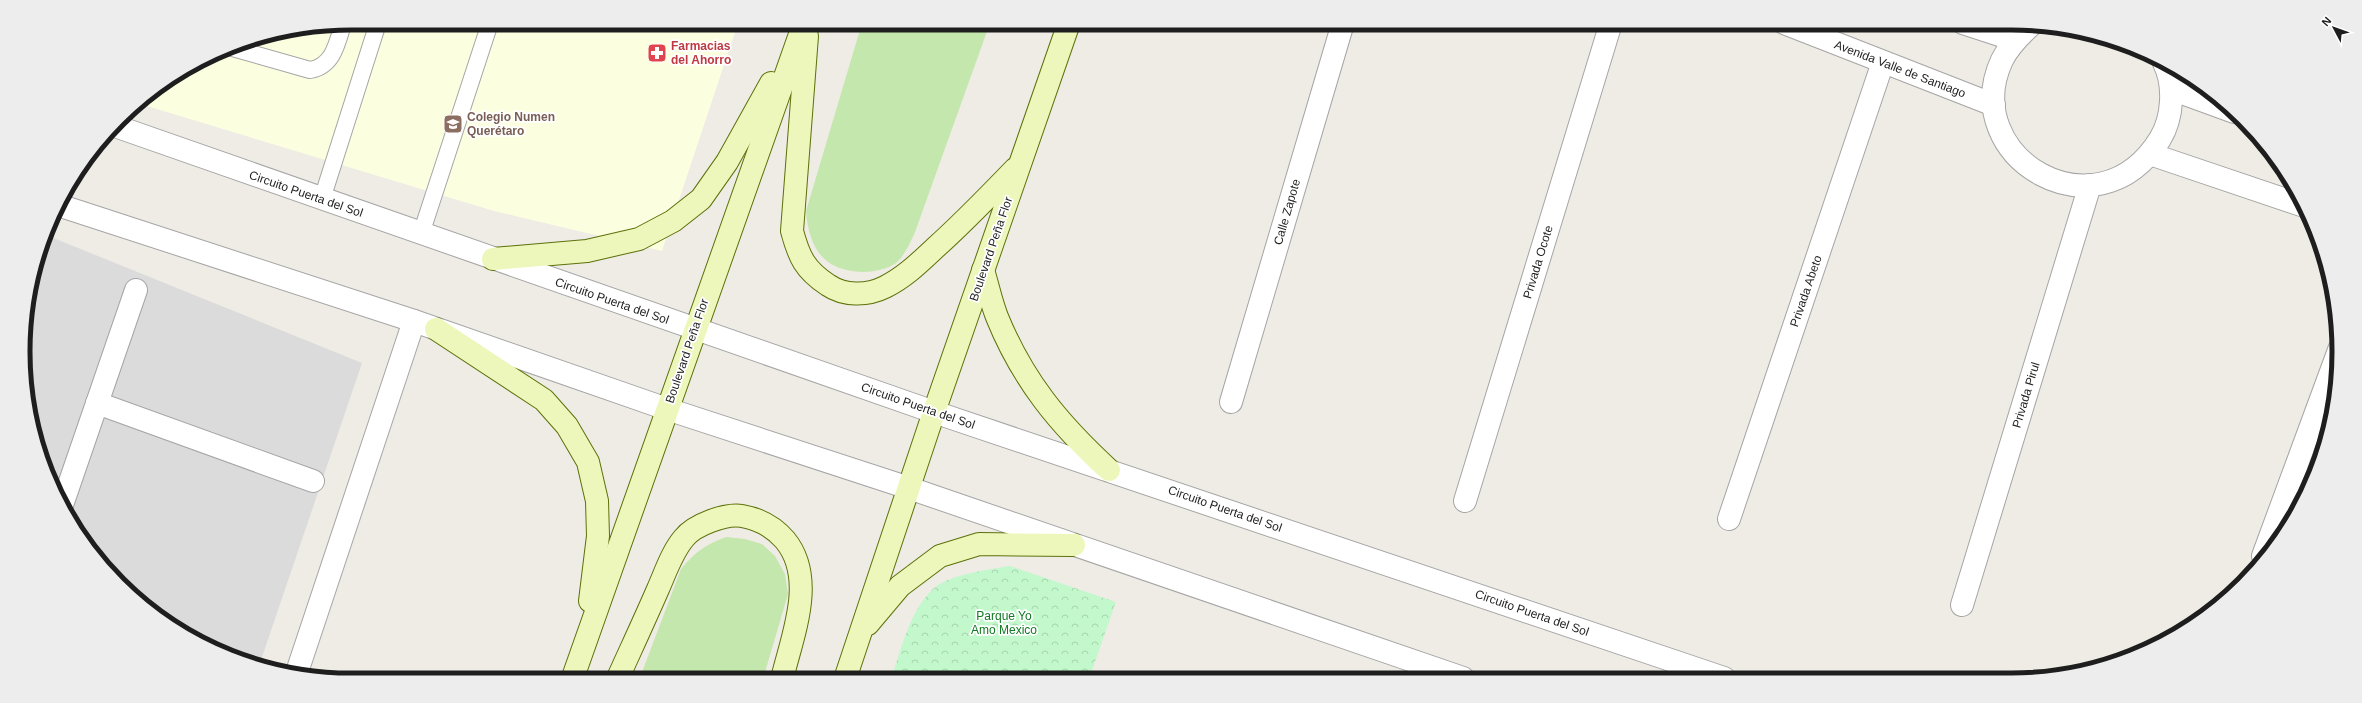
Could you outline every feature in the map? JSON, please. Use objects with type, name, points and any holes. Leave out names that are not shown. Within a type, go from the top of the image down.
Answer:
[{"type":"main road","points":[[493,259],[587,251],[639,239],[673,221],[701,199],[727,162],[802,30]]},
{"type":"main road","name":"Boulevard Peña Flor","points":[[574,673],[695,329],[803,30]]},
{"type":"main road","points":[[805,30],[792,232],[799,256],[814,277],[835,290],[858,294],[884,288],[907,274],[957,228],[1020,165]]},
{"type":"main road","name":"Boulevard Peña Flor","points":[[847,673],[934,412],[1067,30]]},
{"type":"main road","points":[[983,270],[997,316],[1017,360],[1043,401],[1074,438],[1109,470]]},
{"type":"main road","points":[[436,329],[544,400],[567,426],[588,462],[598,501],[598,536],[585,643]]},
{"type":"main road","points":[[620,673],[673,555],[685,536],[708,522],[733,514],[756,518],[777,531],[794,551],[800,576],[800,599],[783,673]]},
{"type":"main road","points":[[860,634],[900,586],[940,556],[979,544],[1074,545]]},
{"type":"street","name":"Calle Zapote","points":[[1231,402],[1341,30]]},
{"type":"street","name":"Privada Ocote","points":[[1465,501],[1609,30]]},
{"type":"street","name":"Avenida Valle de Santiago","points":[[1802,30],[1994,105]]},
{"type":"street","points":[[1984,30],[2015,40]]},
{"type":"street","points":[[2025,31],[2015,40],[2002,60],[1995,82],[1994,105],[2001,132],[2015,155],[2036,174],[2063,184],[2090,185],[2112,180],[2133,170],[2150,154],[2162,134],[2170,113],[2171,89],[2166,70]]},
{"type":"street","name":"Privada Abeto","points":[[1729,519],[1883,62]]},
{"type":"street","points":[[2171,89],[2217,106]]},
{"type":"street","name":"Circuito Puerta del Sol","points":[[121,128],[934,412],[1709,673]]},
{"type":"street","points":[[2150,154],[2296,203]]},
{"type":"street","name":"Privada Pirul","points":[[1962,605],[2090,185]]},
{"type":"street","points":[[64,207],[436,329],[667,409],[909,488],[1448,673]]},
{"type":"street","points":[[65,497],[136,290]]},
{"type":"street","points":[[298,668],[414,322]]},
{"type":"street","points":[[2267,546],[2331,371]]},
{"type":"street","points":[[97,402],[313,481]]},
{"type":"lane","points":[[322,199],[376,30]]},
{"type":"lane","points":[[421,234],[488,30]]},
{"type":"lane","points":[[243,49],[310,70],[318,69],[327,62],[334,52],[341,31]]},
{"type":"shaded area","name":"Colegio Numen Querétaro","points":[[352,30],[736,30],[662,251],[494,211],[145,105],[173,84],[228,54],[268,41],[310,33]]},
{"type":"shaded area","points":[[51,237],[362,363],[261,660],[228,649],[173,619],[156,607],[124,579],[96,547],[84,530],[54,475],[36,414],[30,352],[36,289]]},
{"type":"green space","points":[[860,30],[987,30],[915,232],[909,245],[896,263],[880,270],[863,272],[849,271],[829,262],[815,247],[808,224],[806,211]]},
{"type":"green space","points":[[726,537],[745,539],[762,544],[775,556],[785,574],[788,594],[765,673],[642,673],[681,569],[691,558],[712,543]]},
{"type":"green space","name":"Parque Yo Amo Mexico","points":[[1010,566],[1116,602],[1091,673],[893,673],[907,630],[925,597],[941,583],[959,576]]},
{"type":"place","name":"Farmacias del Ahorro","points":[[657,53]]},
{"type":"place","name":"Colegio Numen Querétaro","points":[[453,124]]}]
